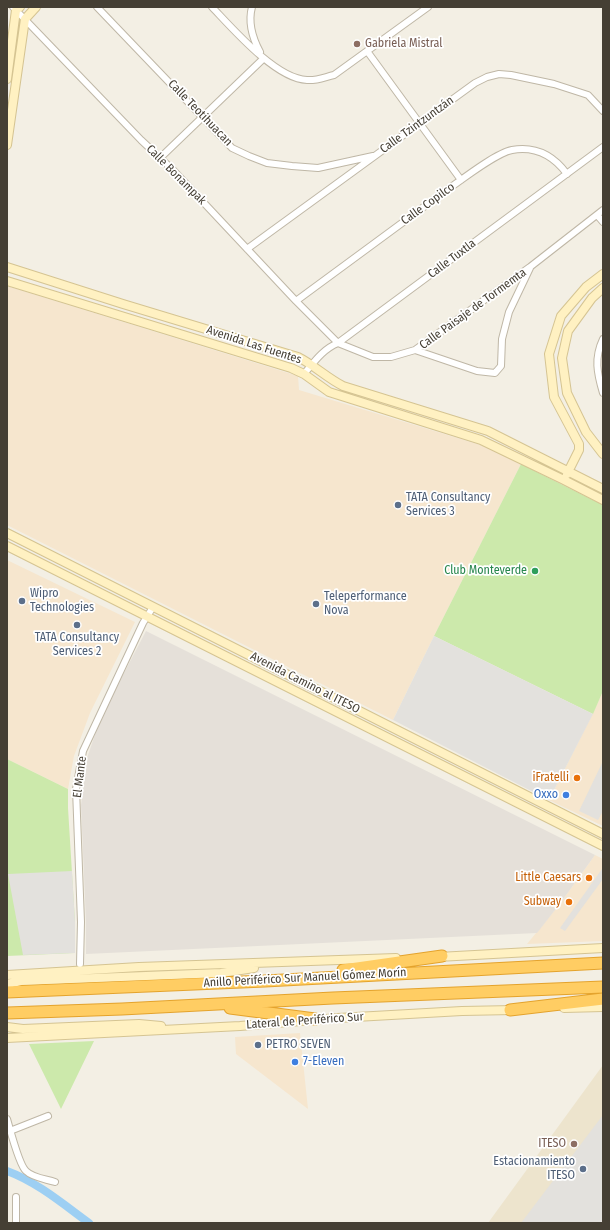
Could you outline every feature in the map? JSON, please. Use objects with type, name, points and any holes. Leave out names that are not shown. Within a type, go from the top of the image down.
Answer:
[{"type":"highway","points":[[265,981],[442,956]]},
{"type":"highway","name":"Anillo Periférico Sur Manuel Gómez Morín","points":[[7,992],[265,981],[603,963]]},
{"type":"highway","name":"Anillo Periférico Sur Manuel Gómez Morín","points":[[7,1013],[603,987]]},
{"type":"highway","points":[[510,1010],[603,999]]},
{"type":"highway","points":[[202,1004],[315,1019]]},
{"type":"street","points":[[7,145],[24,19],[36,7]]},
{"type":"street","name":"Calle Teotihuacan","points":[[96,7],[232,148],[267,163],[318,168],[376,155]]},
{"type":"street","points":[[212,7],[263,59],[293,77],[307,80],[314,80],[334,74],[428,7]]},
{"type":"street","points":[[252,7],[250,17],[254,40],[263,59]]},
{"type":"street","points":[[7,79],[16,8]]},
{"type":"street","name":"Calle Bonampak","points":[[16,8],[24,19],[338,343]]},
{"type":"street","points":[[367,51],[460,180]]},
{"type":"street","points":[[160,158],[263,59]]},
{"type":"street","name":"Calle Tzintzuntzán","points":[[247,249],[475,83],[487,76],[499,74],[511,75],[554,84],[588,96],[603,111]]},
{"type":"street","name":"Calle Tuxtla","points":[[304,374],[323,352],[338,343],[603,147]]},
{"type":"street","name":"Calle Copilco","points":[[296,301],[460,180],[501,153],[511,150],[532,149],[547,154],[562,167],[567,174]]},
{"type":"street","name":"Calle Paisaje de Tormemta","points":[[338,343],[373,357],[382,358],[415,350],[530,268],[603,210]]},
{"type":"street","points":[[597,215],[603,222]]},
{"type":"street","name":"Avenida Las Fuentes","points":[[7,267],[298,357],[343,386],[488,431],[603,489]]},
{"type":"street","name":"Calle Paisaje de Tormemta","points":[[415,350],[477,371],[495,373],[501,366],[502,339],[509,312],[530,268]]},
{"type":"street","points":[[564,480],[579,450],[579,444],[554,397],[549,354],[561,316],[586,287],[603,274]]},
{"type":"street","name":"Avenida Las Fuentes","points":[[7,281],[291,368],[304,374],[329,392],[481,440],[603,500]]},
{"type":"street","points":[[603,288],[592,298],[568,331],[562,358],[567,393],[586,432],[603,454]]},
{"type":"street","points":[[603,339],[598,350],[597,362],[598,378],[603,393]]},
{"type":"street","name":"Avenida Camino al ITESO","points":[[7,533],[603,834]]},
{"type":"street","name":"Avenida Camino al ITESO","points":[[7,546],[603,846]]},
{"type":"street","name":"El Mante","points":[[80,964],[81,922],[76,789],[83,751],[147,616],[153,607]]},
{"type":"street","points":[[7,975],[139,967],[442,956],[603,948]]},
{"type":"street","points":[[7,984],[29,981],[222,973],[292,962]]},
{"type":"street","name":"Lateral de Periférico Sur","points":[[7,1038],[247,1025],[315,1019],[462,1011],[603,1007]]},
{"type":"street","points":[[7,1027],[23,1029],[139,1024],[192,1028]]},
{"type":"street","points":[[10,1131],[48,1116]]},
{"type":"street","points":[[7,1119],[24,1170],[31,1175],[55,1182]]},
{"type":"street","points":[[7,1146],[14,1143]]},
{"type":"street","points":[[16,1198],[16,1223]]},
{"type":"shaded area","points":[[7,286],[298,376],[299,390],[484,446],[521,464],[393,720],[7,525]]},
{"type":"shaded area","points":[[7,560],[135,622],[90,713],[74,756],[68,789],[7,759]]},
{"type":"shaded area","points":[[146,631],[595,855],[537,933],[86,954],[81,805],[87,758],[101,717]]},
{"type":"shaded area","points":[[434,636],[593,714],[549,800],[393,720]]},
{"type":"shaded area","points":[[603,691],[603,826],[549,800]]},
{"type":"shaded area","points":[[603,761],[603,811],[598,820],[579,811]]},
{"type":"shaded area","points":[[595,855],[603,859],[603,941],[527,944],[559,905]]},
{"type":"shaded area","points":[[602,869],[603,879],[565,931],[560,928]]},
{"type":"shaded area","points":[[72,871],[75,953],[23,955],[8,874]]},
{"type":"shaded area","points":[[300,1033],[308,1109],[236,1054],[235,1037]]},
{"type":"shaded area","name":"ITESO","points":[[603,1065],[603,1223],[488,1223]]},
{"type":"shaded area","name":"Estacionamiento ITESO","points":[[603,1115],[603,1223],[521,1223]]},
{"type":"green space","name":"Club Monteverde","points":[[521,464],[603,505],[603,691],[593,714],[434,636]]},
{"type":"green space","points":[[7,759],[68,789],[75,922],[75,953],[7,956]]},
{"type":"green space","points":[[94,1041],[61,1109],[29,1044]]},
{"type":"waterway","points":[[7,1171],[39,1187],[89,1223]]},
{"type":"place","name":"Gabriela Mistral","points":[[357,44]]},
{"type":"place","name":"TATA Consultancy Services 3","points":[[398,505]]},
{"type":"place","name":"Club Monteverde","points":[[535,571]]},
{"type":"place","name":"Wipro Technologies","points":[[22,601]]},
{"type":"place","name":"Teleperformance Nova","points":[[316,604]]},
{"type":"place","name":"TATA Consultancy Services 2","points":[[77,625]]},
{"type":"place","name":"iFratelli","points":[[577,778]]},
{"type":"place","name":"Oxxo","points":[[566,795]]},
{"type":"place","name":"Little Caesars","points":[[589,878]]},
{"type":"place","name":"Subway","points":[[569,902]]},
{"type":"place","name":"PETRO SEVEN","points":[[258,1045]]},
{"type":"place","name":"7-Eleven","points":[[295,1062]]},
{"type":"place","name":"ITESO","points":[[574,1144]]},
{"type":"place","name":"Estacionamiento ITESO","points":[[583,1169]]}]
